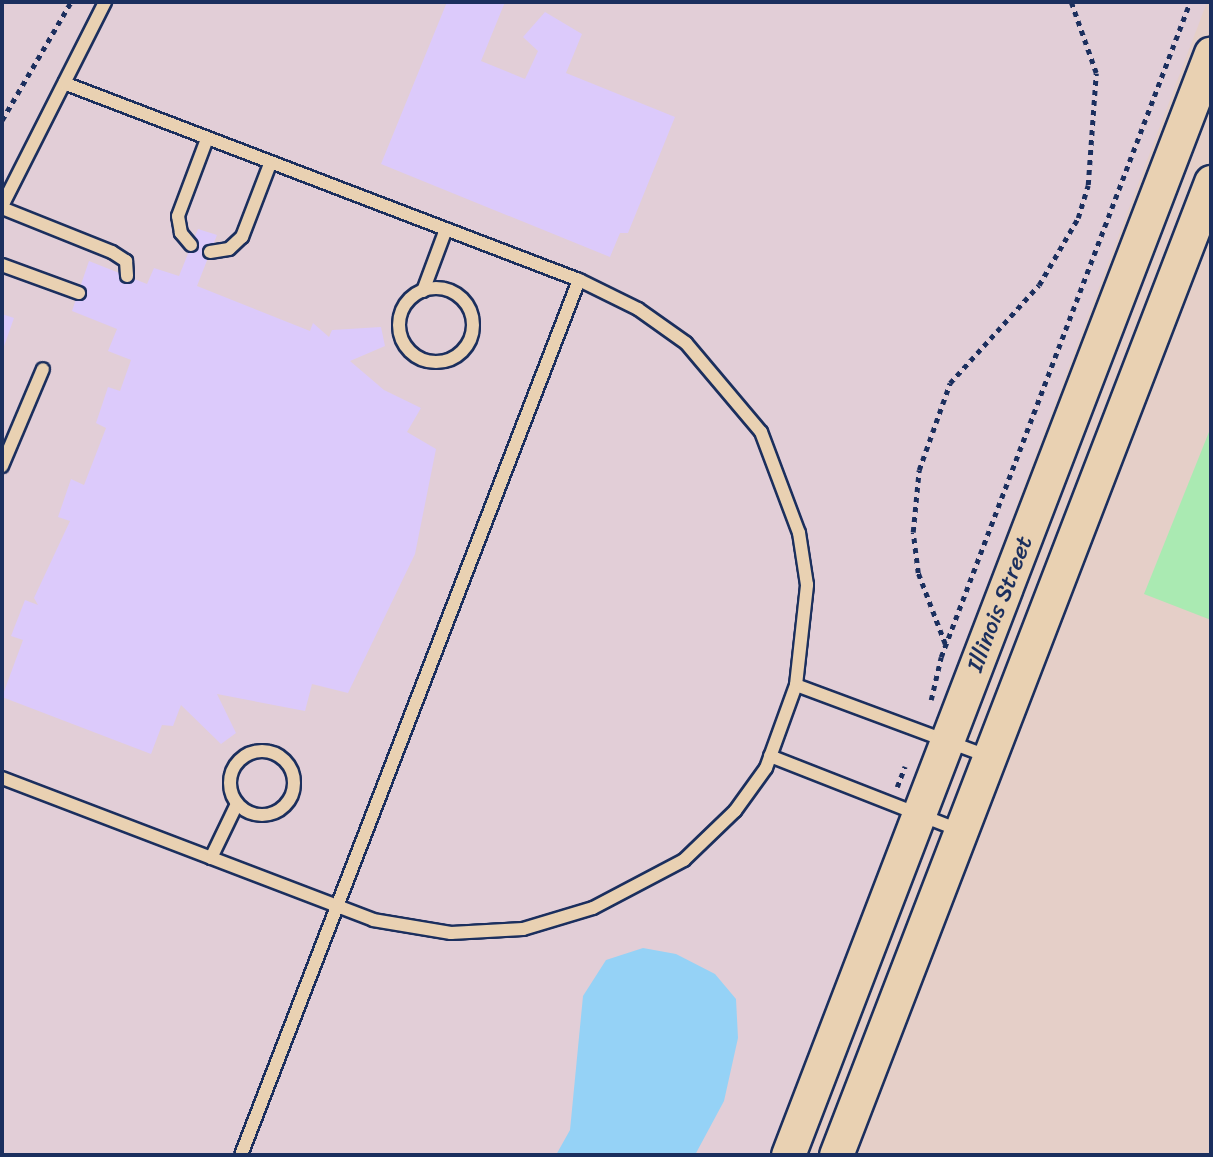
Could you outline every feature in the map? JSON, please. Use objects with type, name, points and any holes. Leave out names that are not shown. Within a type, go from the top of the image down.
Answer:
[{"type":"street","name":"Illinois Street","points":[[788,1155],[906,809],[934,736],[1211,53]]},
{"type":"street","name":"Illinois Street","points":[[836,1155],[1211,182]]},
{"type":"lane","points":[[105,2],[2,207],[112,252],[126,261],[127,276]]},
{"type":"lane","points":[[2,778],[338,907],[410,929],[486,934],[593,908],[684,860],[734,811],[770,756],[796,685],[807,584],[799,533],[761,432],[686,343],[579,280],[64,83]]},
{"type":"lane","points":[[191,245],[181,233],[178,216],[207,139]]},
{"type":"lane","points":[[210,252],[229,249],[242,237],[270,164]]},
{"type":"lane","points":[[423,291],[454,293],[471,312],[472,336],[446,361],[421,359],[404,343],[403,309],[423,291],[446,229]]},
{"type":"lane","points":[[2,265],[79,293]]},
{"type":"lane","points":[[241,1155],[579,280]]},
{"type":"lane","points":[[2,466],[43,369]]},
{"type":"lane","points":[[796,685],[990,757]]},
{"type":"lane","points":[[211,859],[237,804],[229,785],[242,757],[272,752],[289,764],[295,786],[285,806],[266,815],[237,804]]},
{"type":"lane","points":[[770,756],[962,831]]},
{"type":"path","points":[[2,120],[71,2]]},
{"type":"path","points":[[946,645],[931,620],[918,573],[913,532],[919,470],[950,383],[1039,285],[1078,218],[1088,185],[1096,73],[1071,2]]},
{"type":"path","points":[[906,809],[934,736],[946,645],[1190,2]]},
{"type":"shaded area","points":[[2,2],[1207,2],[771,1155],[2,1155]]},
{"type":"green space","points":[[1211,427],[1211,620],[1144,594]]},
{"type":"water","points":[[643,948],[676,954],[715,974],[736,999],[738,1038],[724,1101],[695,1155],[556,1155],[570,1130],[583,996],[606,960]]},
{"type":"building","points":[[447,2],[505,2],[481,61],[525,79],[538,51],[523,37],[545,12],[582,34],[566,73],[675,117],[628,233],[620,233],[610,257],[381,164]]},
{"type":"building","points":[[198,229],[217,235],[197,286],[310,331],[313,323],[329,337],[332,330],[381,327],[385,346],[350,361],[384,390],[421,408],[407,432],[436,449],[415,554],[348,693],[312,684],[305,711],[217,694],[236,733],[221,744],[181,705],[173,726],[162,725],[151,754],[2,697],[23,640],[11,636],[25,600],[38,605],[34,598],[70,521],[58,517],[71,479],[84,485],[106,428],[96,423],[108,387],[120,391],[131,360],[108,351],[117,329],[72,311],[89,261],[147,284],[154,268],[179,276]]},
{"type":"building","points":[[2,314],[14,318],[2,352]]}]
